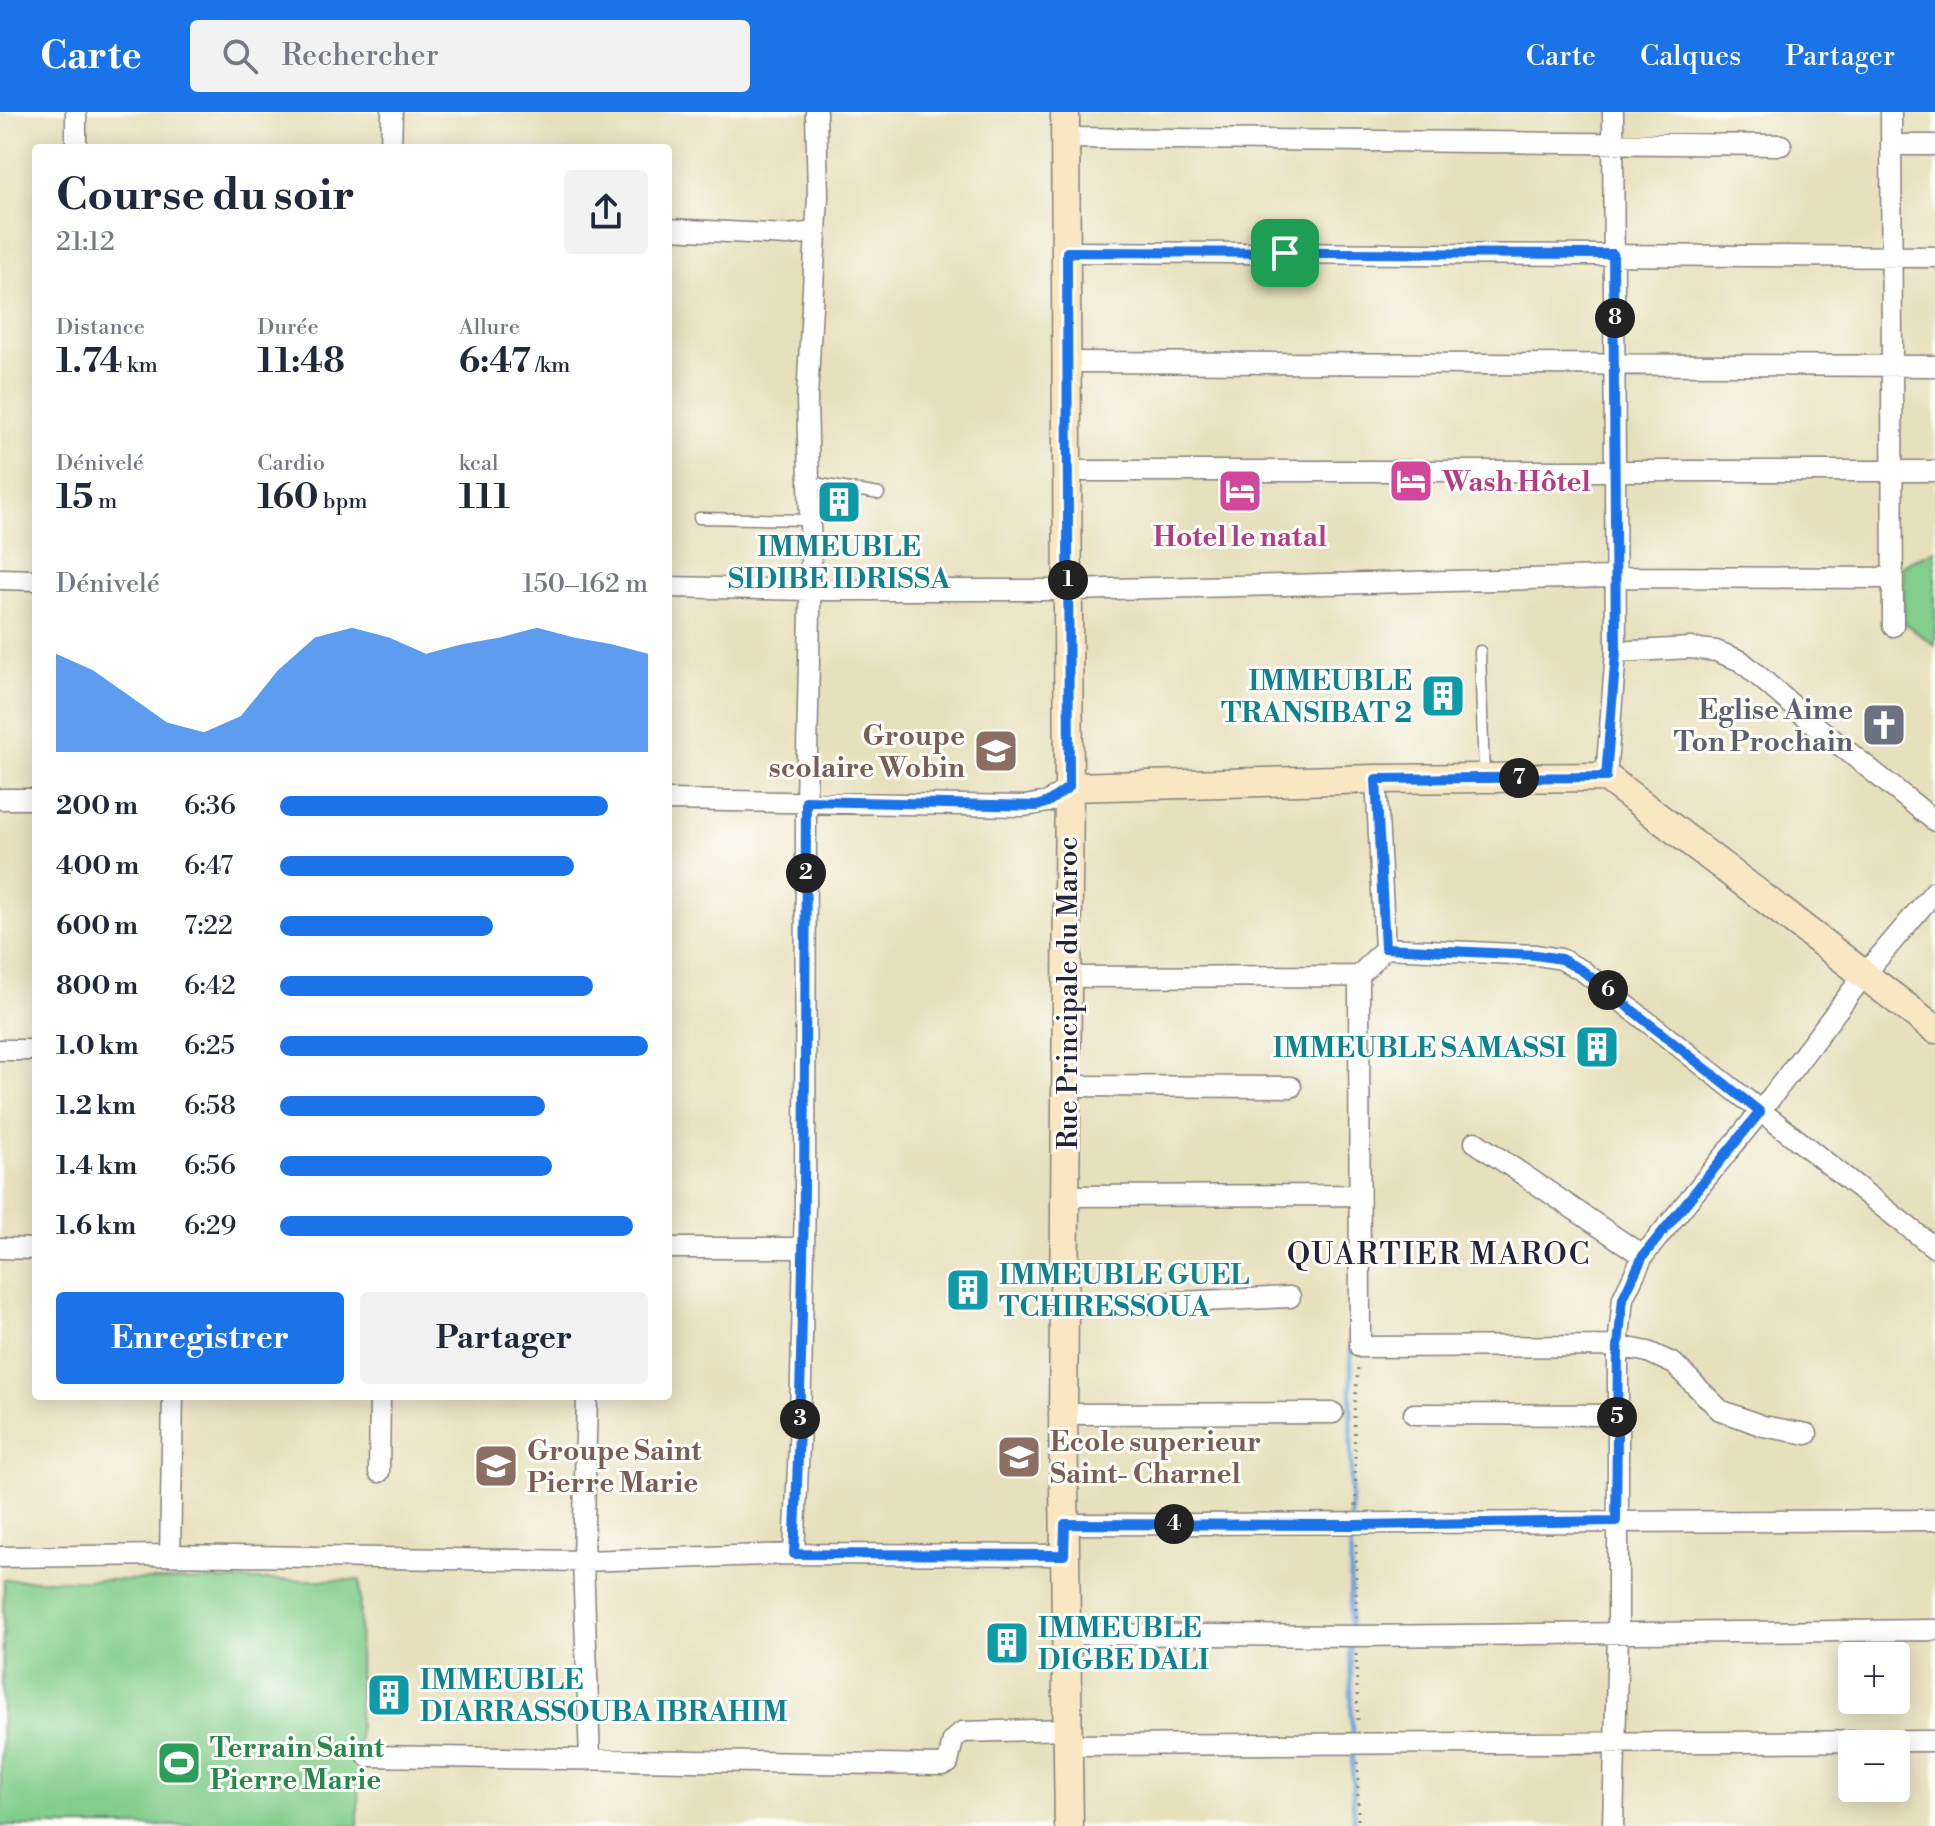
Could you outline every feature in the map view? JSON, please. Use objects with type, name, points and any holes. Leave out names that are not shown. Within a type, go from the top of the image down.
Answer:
[{"type":"street","points":[[76,112],[76,144]]},
{"type":"street","points":[[391,144],[392,112]]},
{"type":"street","points":[[794,1554],[803,1248],[806,801],[811,590],[808,364],[816,232],[816,112]]},
{"type":"street","points":[[1606,777],[1616,652],[1613,112]]},
{"type":"street","points":[[1891,112],[1893,626]]},
{"type":"street","points":[[1065,125],[1613,144],[1781,145]]},
{"type":"street","name":"Rue Principale du Maroc","points":[[1065,125],[1069,787],[1063,1414],[1069,1826]]},
{"type":"street","points":[[1891,145],[1935,145]]},
{"type":"street","points":[[672,229],[787,235],[816,232]]},
{"type":"street","points":[[1067,252],[1935,257]]},
{"type":"street","points":[[1067,362],[1616,362],[1935,366]]},
{"type":"street","points":[[1067,471],[1935,471]]},
{"type":"street","points":[[672,587],[1068,590],[1614,577],[1892,578]]},
{"type":"street","points":[[0,579],[32,580]]},
{"type":"street","points":[[1616,652],[1690,648],[1716,651],[1741,661],[1935,821]]},
{"type":"street","points":[[672,800],[1037,806],[1069,787],[1606,777],[1935,1029]]},
{"type":"street","points":[[1376,779],[1385,948],[1359,976],[1360,1347],[1618,1346],[1648,1352],[1674,1364],[1720,1410],[1763,1426],[1807,1434]]},
{"type":"street","points":[[0,799],[32,799]]},
{"type":"street","points":[[1613,1826],[1618,1631],[1618,1346],[1623,1298],[1643,1256],[1760,1112],[1864,975],[1935,891]]},
{"type":"street","points":[[1385,948],[1536,955],[1561,959],[1583,971],[1935,1248]]},
{"type":"street","points":[[1067,977],[1359,976]]},
{"type":"street","points":[[0,1050],[32,1050]]},
{"type":"street","points":[[1066,1086],[1291,1087]]},
{"type":"street","points":[[1475,1142],[1643,1256]]},
{"type":"street","points":[[1065,1196],[1359,1195]]},
{"type":"street","points":[[0,1248],[32,1249]]},
{"type":"street","points":[[672,1248],[803,1248]]},
{"type":"street","points":[[1064,1307],[1290,1297]]},
{"type":"street","points":[[170,1555],[173,1400]]},
{"type":"street","points":[[379,1472],[380,1400]]},
{"type":"street","points":[[587,1400],[583,1561],[590,1760]]},
{"type":"street","points":[[1063,1414],[1333,1413]]},
{"type":"street","points":[[1414,1414],[1617,1415]]},
{"type":"street","points":[[1065,1524],[1935,1520]]},
{"type":"street","points":[[0,1557],[170,1555],[583,1561],[794,1554],[1064,1555]]},
{"type":"street","points":[[1067,1634],[1356,1636],[1935,1630]]},
{"type":"street","points":[[368,1756],[943,1765],[951,1757],[953,1740],[962,1732],[1358,1742],[1935,1741]]},
{"type":"lane","points":[[809,482],[879,494]]},
{"type":"lane","points":[[699,518],[809,520]]},
{"type":"lane","points":[[1480,651],[1484,778]]},
{"type":"path","points":[[1358,1826],[1354,1413],[1360,1347]]},
{"type":"green space","points":[[1935,550],[1935,645],[1904,623],[1903,565]]},
{"type":"green space","name":"Terrain Saint Pierre Marie","points":[[4,1580],[360,1580],[358,1826],[0,1826]]},
{"type":"waterway","points":[[1351,1348],[1351,1518]]},
{"type":"waterway","points":[[1350,1630],[1351,1528]]},
{"type":"waterway","points":[[1350,1640],[1352,1738]]},
{"type":"waterway","points":[[1352,1748],[1354,1826]]},
{"type":"place","name":"Wash Hôtel","points":[[1411,481]]},
{"type":"place","name":"Hotel le natal","points":[[1240,491]]},
{"type":"place","name":"IMMEUBLE SIDIBE IDRISSA","points":[[839,502]]},
{"type":"place","name":"IMMEUBLE TRANSIBAT 2","points":[[1443,696]]},
{"type":"place","name":"Eglise Aime Ton Prochain","points":[[1884,725]]},
{"type":"place","name":"Groupe scolaire Wobin","points":[[996,751]]},
{"type":"place","name":"IMMEUBLE SAMASSI","points":[[1597,1047]]},
{"type":"place","name":"IMMEUBLE GUEL TCHIRESSOUA","points":[[968,1290]]},
{"type":"place","name":"Ecole superieur Saint- Charnel","points":[[1019,1457]]},
{"type":"place","name":"Groupe Saint Pierre Marie","points":[[496,1466]]},
{"type":"place","name":"IMMEUBLE DIGBE DALI","points":[[1007,1643]]},
{"type":"place","name":"IMMEUBLE DIARRASSOUBA IBRAHIM","points":[[389,1695]]},
{"type":"place","name":"Terrain Saint Pierre Marie","points":[[179,1763]]},
{"type":"district","name":"QUARTIER MAROC","points":[[1439,1254]]},
{"type":"route","points":[[1067,252],[1285,253],[1613,254],[1616,652],[1606,777],[1376,779],[1385,948],[1536,955],[1561,959],[1583,971],[1760,1112],[1643,1256],[1623,1298],[1618,1346],[1616,1521],[1356,1525],[1065,1524],[1064,1555],[794,1554],[805,1203],[806,801],[1037,806],[1069,787],[1067,252]]}]
